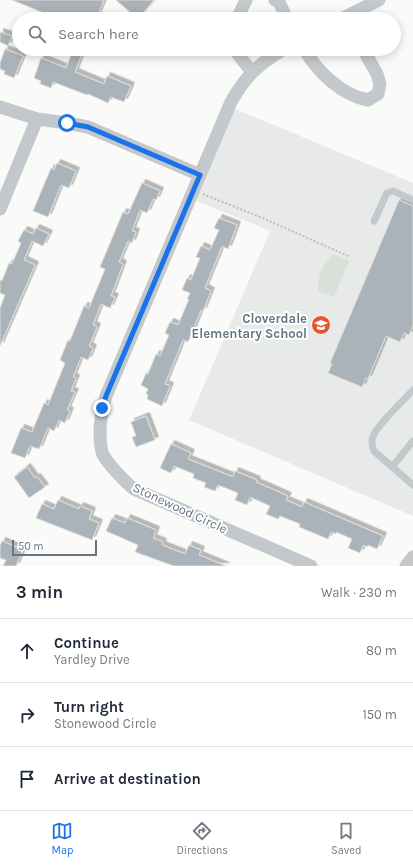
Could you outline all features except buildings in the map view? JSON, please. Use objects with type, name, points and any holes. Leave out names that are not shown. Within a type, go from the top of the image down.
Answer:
[{"type":"street","points":[[241,12],[246,0]]},
{"type":"street","points":[[275,0],[279,2],[284,12]]},
{"type":"street","points":[[356,12],[379,0]]},
{"type":"street","points":[[239,56],[252,72]]},
{"type":"street","name":"Stonewood Circle","points":[[272,56],[252,72],[241,84],[231,102],[193,190],[106,396],[101,418],[102,453],[117,473],[134,489],[312,566]]},
{"type":"street","points":[[309,56],[322,73],[343,90],[358,98],[368,100],[378,94],[380,84],[377,74],[367,56]]},
{"type":"street","points":[[0,107],[37,119],[88,127],[200,175]]},
{"type":"street","points":[[0,209],[37,119]]},
{"type":"street","points":[[406,566],[413,557]]},
{"type":"lane","points":[[374,221],[386,194],[393,191],[413,200]]},
{"type":"lane","points":[[413,390],[373,436],[371,444],[374,451],[413,485]]},
{"type":"lane","points":[[392,467],[413,442]]},
{"type":"path","points":[[193,190],[350,257]]},
{"type":"shaded area","name":"Cloverdale Elementary School","points":[[233,108],[413,183],[413,516],[189,420],[270,231],[194,200]]},
{"type":"shaded area","points":[[333,254],[349,261],[334,297],[318,291],[321,271]]},
{"type":"place","name":"Cloverdale Elementary School","points":[[321,325]]},
{"type":"route","points":[[67,123],[88,127],[200,175],[102,408]]}]
